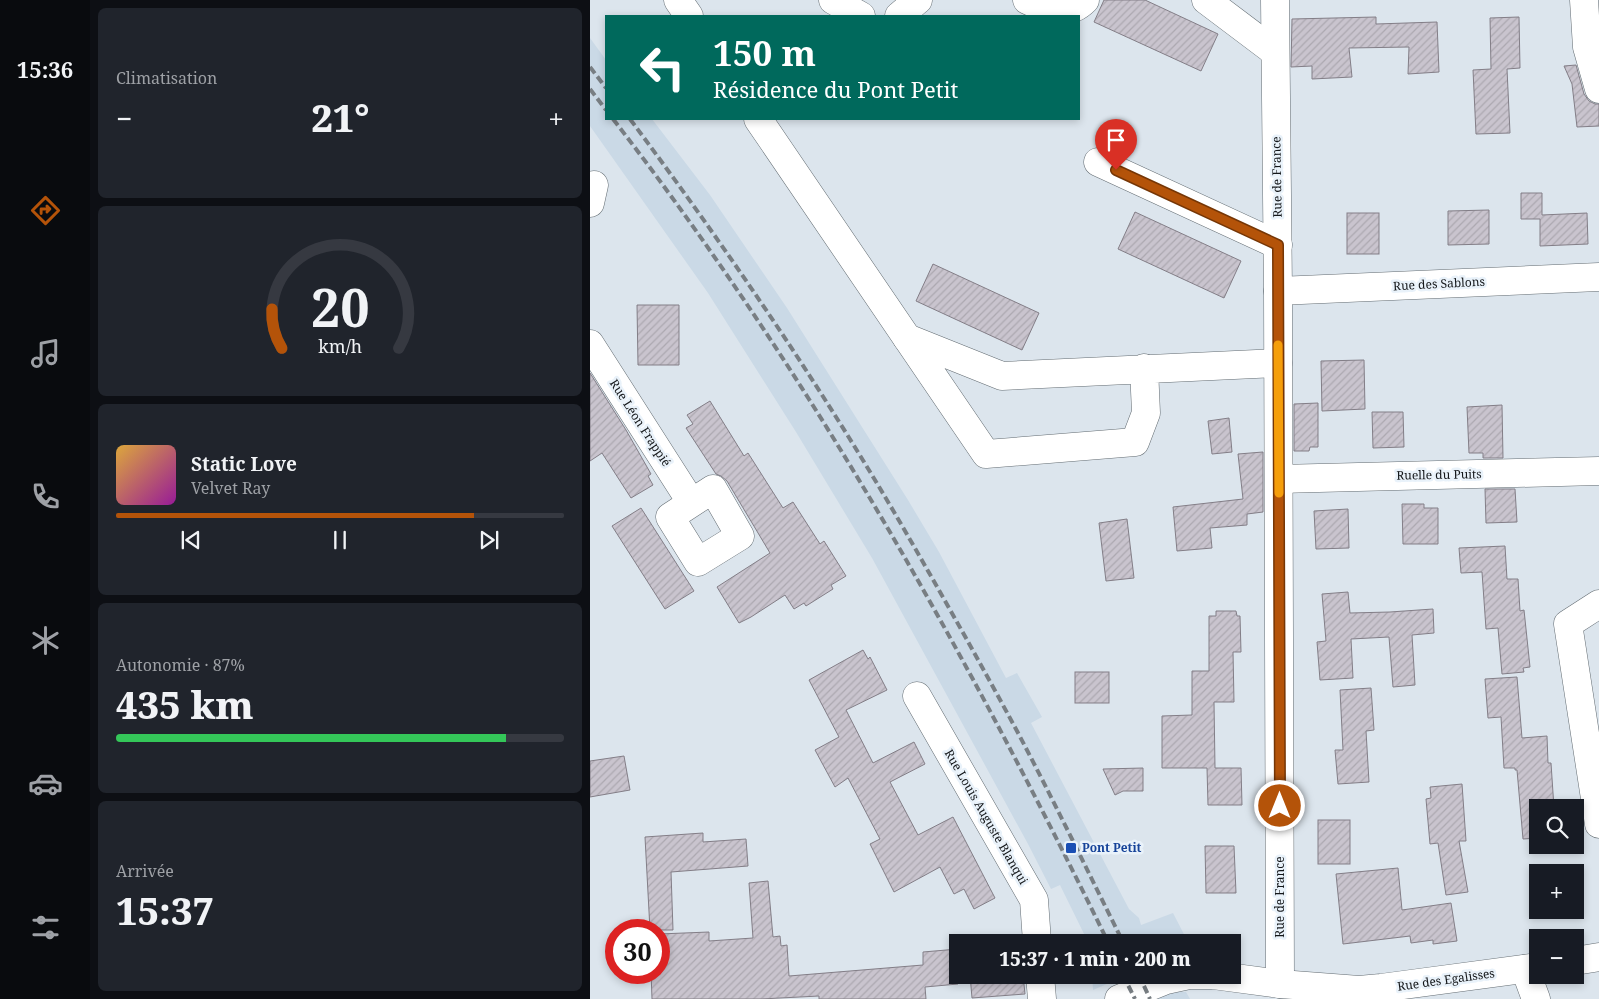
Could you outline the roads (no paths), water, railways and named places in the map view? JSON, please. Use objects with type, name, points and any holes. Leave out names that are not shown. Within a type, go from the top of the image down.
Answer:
[{"type":"street","points":[[678,0],[688,15]]},
{"type":"street","points":[[833,0],[859,15]]},
{"type":"street","points":[[900,15],[918,0]]},
{"type":"street","points":[[1027,0],[1039,6],[1063,12],[1080,5],[1085,0]]},
{"type":"street","points":[[1206,0],[1275,52]]},
{"type":"street","name":"Rue de France","points":[[1275,0],[1278,245],[1280,984]]},
{"type":"street","points":[[1584,0],[1587,47],[1599,89]]},
{"type":"street","points":[[759,120],[986,454],[1134,442],[1146,413],[1144,368]]},
{"type":"street","points":[[1098,162],[1278,245]]},
{"type":"street","name":"Rue des Sablons","points":[[1278,291],[1599,277]]},
{"type":"street","points":[[907,338],[1002,376],[1278,363]]},
{"type":"street","name":"Rue Léon Frappié","points":[[590,344],[691,502]]},
{"type":"street","name":"Ruelle du Puits","points":[[1279,479],[1599,471]]},
{"type":"street","points":[[1599,604],[1568,624],[1599,824]]},
{"type":"street","name":"Rue Louis Auguste Blanqui","points":[[917,696],[1034,900],[1036,934]]},
{"type":"street","points":[[1584,960],[1599,957]]},
{"type":"street","name":"Rue des Egalisses","points":[[1119,999],[1166,980],[1189,975],[1213,975],[1357,994],[1381,988],[1529,968]]},
{"type":"street","points":[[1041,984],[1042,999]]},
{"type":"street","points":[[1534,984],[1536,999]]},
{"type":"railway","points":[[590,67],[605,87]]},
{"type":"railway","points":[[590,89],[605,109]]},
{"type":"railway","points":[[614,120],[685,215],[754,314],[882,518],[999,728],[1104,934]]},
{"type":"railway","points":[[631,120],[700,214],[800,361],[864,461],[1017,731],[1119,934]]},
{"type":"railway","points":[[1128,984],[1135,999]]},
{"type":"railway","points":[[1143,984],[1150,999]]},
{"type":"place","name":"Pont Petit","points":[[1071,848]]}]
